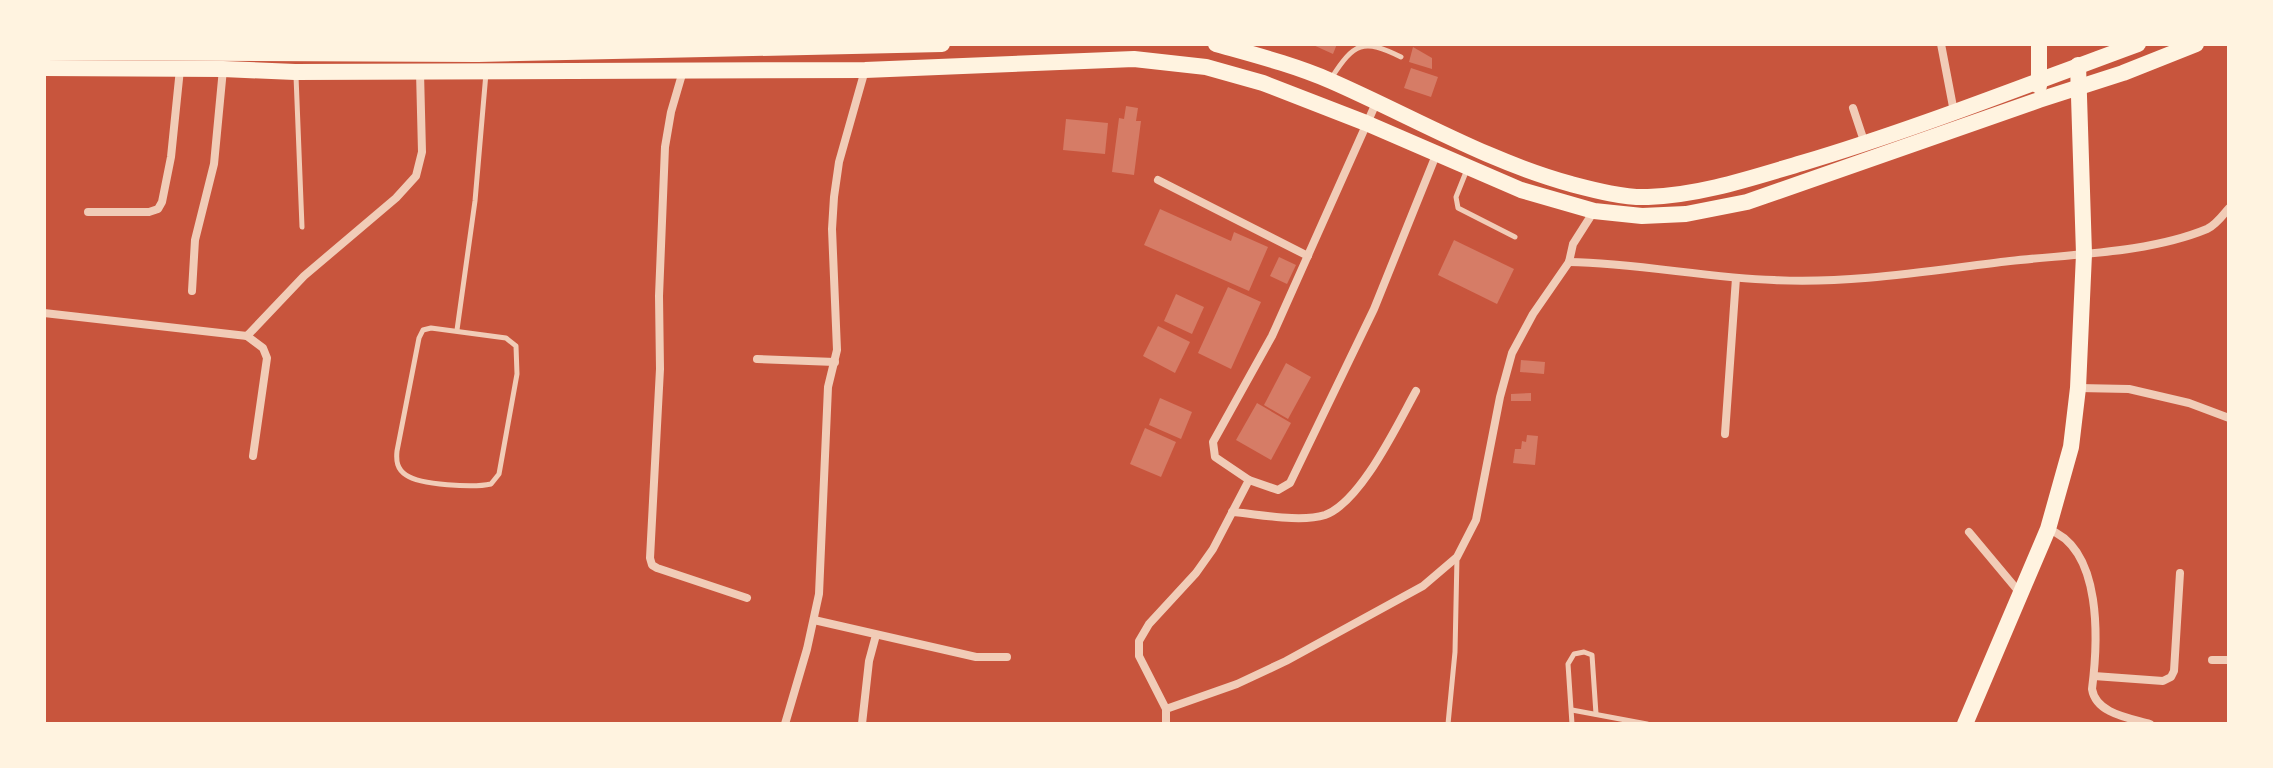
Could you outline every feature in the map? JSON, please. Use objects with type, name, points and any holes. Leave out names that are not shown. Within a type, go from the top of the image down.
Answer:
[{"type":"main road","points":[[44,68],[180,69],[201,61],[303,48],[478,54],[942,44]]},
{"type":"main road","points":[[1216,44],[1330,81],[1436,132],[1530,170],[1571,184],[1644,197],[1729,185],[1865,144],[2129,46]]},
{"type":"main road","points":[[2039,44],[2039,100]]},
{"type":"main road","points":[[44,52],[100,48],[201,61],[223,69],[295,72],[865,70],[1134,59],[1206,67],[1263,83],[1366,123],[1521,190],[1594,211],[1642,216],[1686,214],[1747,202],[2123,73],[2196,44]]},
{"type":"main road","points":[[2123,73],[2129,46]]},
{"type":"main road","points":[[1965,724],[2048,529],[2071,447],[2078,388],[2083,249],[2078,65]]},
{"type":"street","points":[[1941,44],[1955,113]]},
{"type":"street","points":[[88,212],[149,212],[158,209],[171,157],[180,69]]},
{"type":"street","points":[[192,291],[195,240],[214,164],[223,69]]},
{"type":"street","points":[[785,724],[819,594],[828,387],[837,350],[832,229],[839,162],[865,70]]},
{"type":"street","points":[[683,71],[665,147],[659,296],[660,369],[650,558],[657,568],[747,598]]},
{"type":"street","points":[[247,336],[304,276],[410,183],[422,159],[420,72]]},
{"type":"street","points":[[1376,103],[1272,336],[1213,442],[1215,457],[1249,480],[1274,489],[1282,489],[1290,483],[1374,309],[1436,155]]},
{"type":"street","points":[[1853,108],[1865,144]]},
{"type":"street","points":[[1158,180],[1308,256]]},
{"type":"street","points":[[1570,259],[1779,281],[1860,278],[2083,249],[2171,241],[2210,228],[2229,208]]},
{"type":"street","points":[[1166,709],[1237,684],[1286,661],[1423,586],[1457,557],[1476,520],[1500,397],[1512,353],[1519,337],[1570,259],[1573,244],[1594,211]]},
{"type":"street","points":[[1725,434],[1736,278]]},
{"type":"street","points":[[44,313],[247,336],[263,348],[267,358],[253,456]]},
{"type":"street","points":[[757,359],[835,362]]},
{"type":"street","points":[[2078,388],[2129,389],[2189,403],[2229,418]]},
{"type":"street","points":[[1232,512],[1307,518],[1341,507],[1380,456],[1416,391]]},
{"type":"street","points":[[1166,724],[1166,709],[1139,656],[1139,641],[1149,624],[1196,573],[1213,549],[1249,480]]},
{"type":"street","points":[[2048,529],[2073,544],[2079,553],[2097,620],[2093,694],[2098,703],[2112,712],[2150,724]]},
{"type":"street","points":[[1969,532],[2020,594]]},
{"type":"street","points":[[2094,676],[2163,681],[2171,677],[2174,671],[2180,573]]},
{"type":"street","points":[[814,620],[976,657],[1007,657]]},
{"type":"street","points":[[862,724],[869,661],[876,635]]},
{"type":"street","points":[[2212,660],[2229,660]]},
{"type":"lane","points":[[1330,81],[1346,55],[1358,46],[1373,46],[1401,57]]},
{"type":"lane","points":[[295,72],[302,227]]},
{"type":"lane","points":[[457,330],[475,201],[486,72]]},
{"type":"lane","points":[[1468,169],[1456,197],[1458,208],[1515,237]]},
{"type":"lane","points":[[431,328],[457,330],[506,338],[513,342],[518,352],[499,474],[489,485],[412,478],[397,465],[397,451],[420,334],[431,328]]},
{"type":"lane","points":[[1448,724],[1455,652],[1457,557]]},
{"type":"lane","points":[[1572,724],[1568,664],[1574,654],[1584,652],[1592,655],[1596,714]]},
{"type":"lane","points":[[1572,710],[1647,724]]},
{"type":"building","points":[[1311,44],[1337,44],[1333,54]]},
{"type":"building","points":[[1413,47],[1432,58],[1432,69],[1409,62]]},
{"type":"building","points":[[1411,68],[1438,77],[1431,97],[1404,88]]},
{"type":"building","points":[[1126,106],[1138,108],[1136,121],[1141,121],[1134,175],[1112,172],[1119,118],[1124,119]]},
{"type":"building","points":[[1066,119],[1108,123],[1105,154],[1063,150]]},
{"type":"building","points":[[1160,209],[1231,241],[1234,232],[1268,247],[1249,291],[1144,245]]},
{"type":"building","points":[[1454,240],[1514,269],[1497,304],[1438,275]]},
{"type":"building","points":[[1279,257],[1296,265],[1287,284],[1270,276]]},
{"type":"building","points":[[1228,287],[1261,302],[1231,369],[1198,353]]},
{"type":"building","points":[[1176,294],[1204,307],[1192,334],[1164,321]]},
{"type":"building","points":[[1158,326],[1190,342],[1175,373],[1143,356]]},
{"type":"building","points":[[1521,360],[1545,362],[1544,374],[1520,372]]},
{"type":"building","points":[[1286,363],[1311,377],[1288,419],[1264,405]]},
{"type":"building","points":[[1531,393],[1531,401],[1511,401],[1511,394]]},
{"type":"building","points":[[1160,398],[1192,412],[1181,439],[1149,425]]},
{"type":"building","points":[[1257,403],[1291,423],[1271,460],[1236,440]]},
{"type":"building","points":[[1145,428],[1176,442],[1161,477],[1130,464]]},
{"type":"building","points":[[1527,435],[1538,436],[1535,465],[1513,463],[1515,449],[1521,449]]}]
